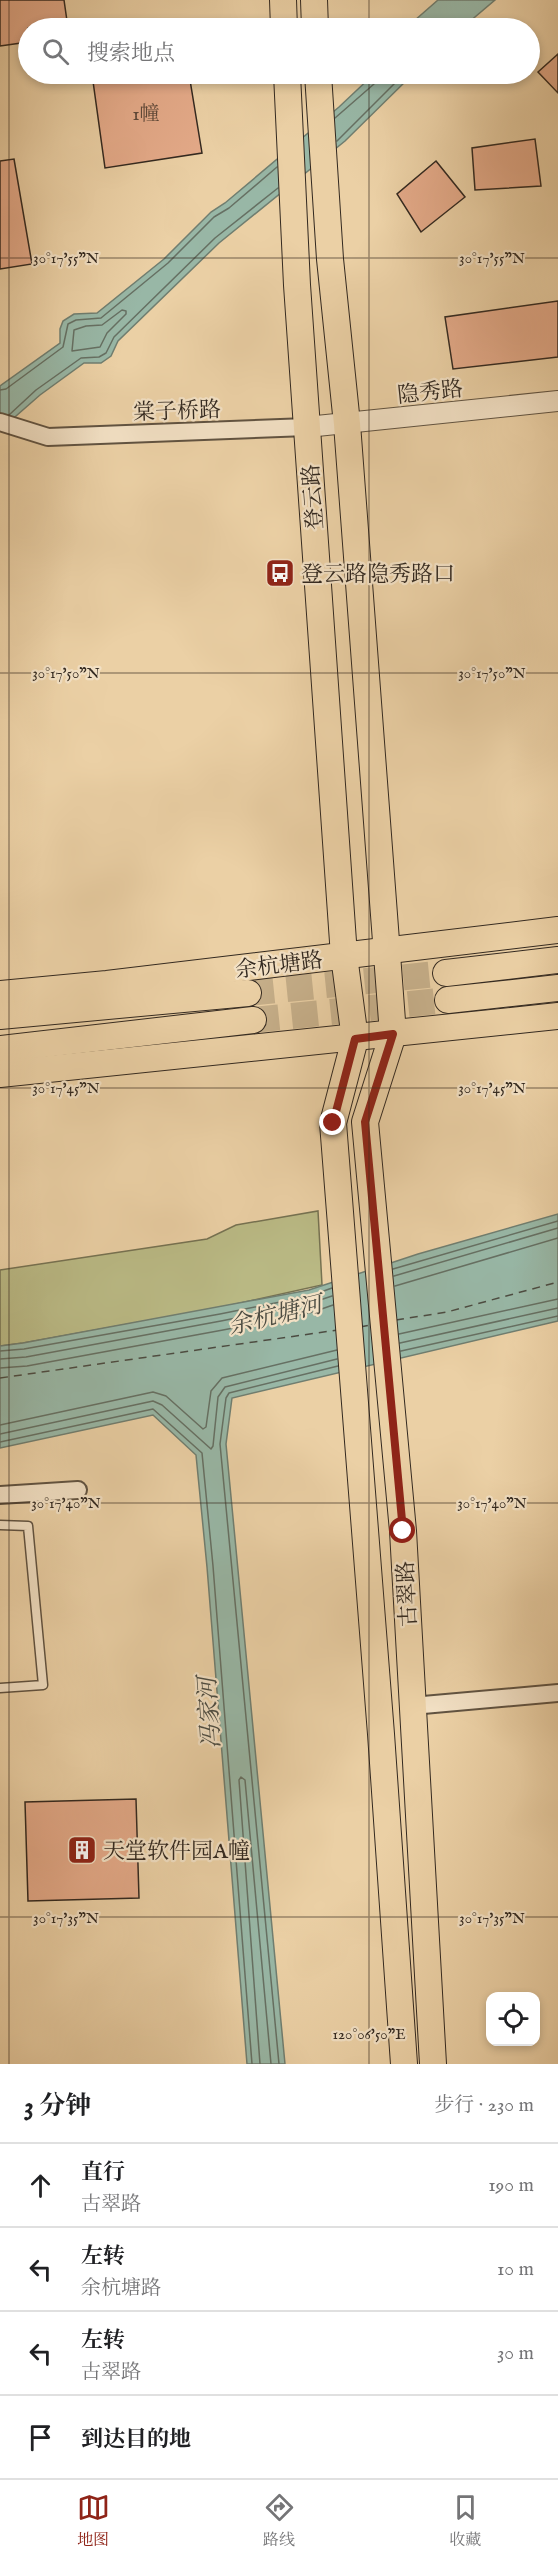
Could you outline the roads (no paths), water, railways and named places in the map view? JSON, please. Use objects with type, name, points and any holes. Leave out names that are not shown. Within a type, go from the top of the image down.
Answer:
[{"type":"main road","points":[[283,0],[284,18]]},
{"type":"main road","points":[[314,0],[315,18]]},
{"type":"main road","name":"登云路","points":[[287,84],[297,285],[344,956]]},
{"type":"main road","name":"登云路","points":[[318,84],[330,259],[347,424],[386,951]]},
{"type":"main road","name":"余杭塘路","points":[[0,993],[107,984],[558,930]]},
{"type":"main road","name":"古翠路","points":[[386,951],[393,1034],[365,1122],[403,1531],[433,2064]]},
{"type":"main road","name":"古翠路","points":[[344,956],[355,1039],[333,1123],[366,1532],[404,2064]]},
{"type":"main road","points":[[446,974],[558,960]]},
{"type":"main road","points":[[448,1000],[558,988]]},
{"type":"main road","name":"余杭塘路","points":[[0,1016],[248,993]]},
{"type":"main road","points":[[0,1074],[355,1039],[558,1016]]},
{"type":"main road","points":[[0,1049],[253,1020]]},
{"type":"street","name":"隐秀路","points":[[307,427],[558,401]]},
{"type":"street","name":"棠子桥路","points":[[0,422],[48,437],[307,427]]},
{"type":"street","points":[[0,1495],[78,1490]]},
{"type":"street","points":[[412,1706],[558,1694]]},
{"type":"lane","points":[[0,1525],[28,1526],[43,1685],[0,1688]]},
{"type":"water","points":[[438,0],[495,0],[474,18],[417,18]]},
{"type":"water","points":[[363,84],[403,84],[345,141],[219,243],[118,341],[111,356],[101,363],[84,363],[40,395],[0,430],[0,386],[60,343],[60,329],[63,321],[74,314],[97,313],[164,259],[211,212],[225,203]]},
{"type":"water","name":"余杭塘河","points":[[558,1214],[558,1321],[232,1398],[226,1444],[285,2064],[247,2064],[196,1455],[153,1415],[0,1448],[0,1346],[309,1290],[418,1254]]},
{"type":"tunnel","points":[[248,993],[446,973]]},
{"type":"tunnel","points":[[253,1020],[448,1000]]},
{"type":"place","name":"登云路隐秀路口","points":[[280,573]]},
{"type":"place","name":"天堂软件园A幢","points":[[82,1850]]},
{"type":"water label","name":"冯家河","points":[[209,1713]]}]
